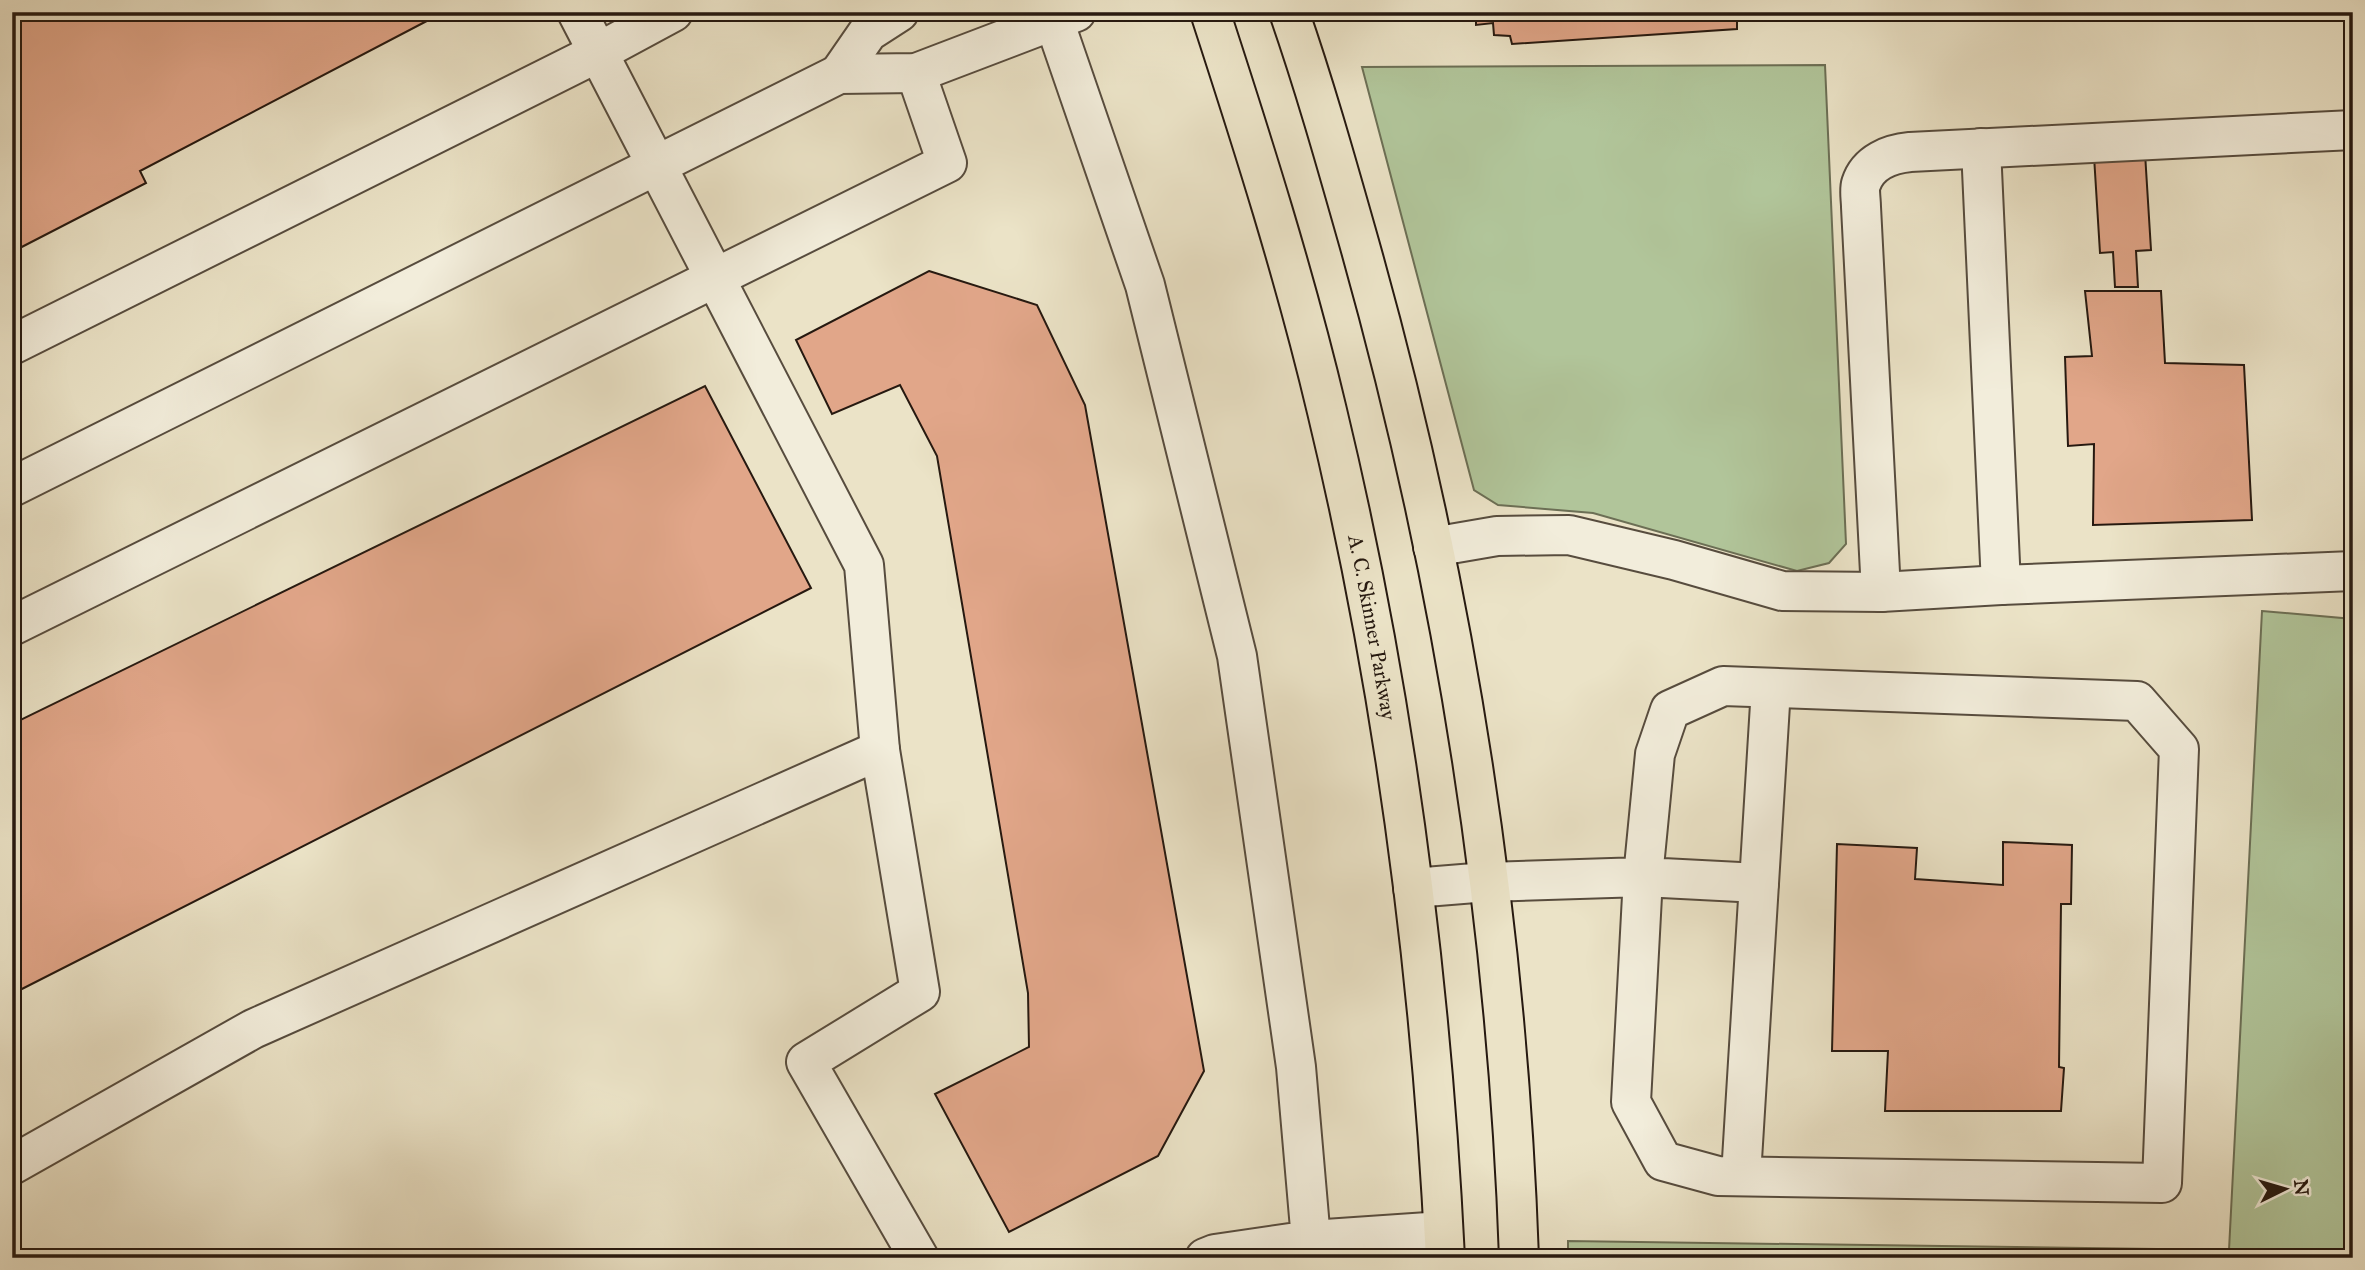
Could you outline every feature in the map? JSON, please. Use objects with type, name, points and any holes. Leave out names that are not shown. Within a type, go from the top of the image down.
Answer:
[{"type":"main road","name":"A. C. Skinner Parkway","points":[[1210,12],[1290,267],[1327,411],[1360,562],[1388,710],[1429,1015],[1444,1245]]},
{"type":"main road","points":[[1289,12],[1381,317],[1448,618],[1487,882],[1508,1069],[1519,1258]]},
{"type":"lane","points":[[577,12],[655,167],[864,565],[880,750],[920,992],[806,1062],[919,1258]]},
{"type":"lane","points":[[12,345],[597,53],[673,12]]},
{"type":"lane","points":[[839,74],[868,32],[899,12]]},
{"type":"lane","points":[[12,487],[839,74],[916,73],[1061,15],[1145,285],[1237,656],[1296,1067],[1310,1249]]},
{"type":"lane","points":[[12,626],[947,163],[916,73]]},
{"type":"lane","points":[[1881,592],[1861,207],[1861,183],[1875,163],[1893,154],[2353,130]]},
{"type":"lane","points":[[1981,148],[2001,585]]},
{"type":"lane","points":[[1433,547],[1497,536],[1569,535],[1674,560],[1782,591],[1881,592],[2353,571]]},
{"type":"lane","points":[[1723,686],[1771,688],[2137,701],[2179,749],[2162,1183],[1718,1175],[1663,1161],[1631,1102],[1643,877],[1655,754],[1670,710],[1723,686]]},
{"type":"lane","points":[[1741,1176],[1771,688]]},
{"type":"lane","points":[[12,1165],[253,1029],[880,750]]},
{"type":"lane","points":[[1413,888],[1487,882],[1643,877],[1759,883]]},
{"type":"lane","points":[[1205,1258],[1215,1254],[1444,1245]]},
{"type":"green space","points":[[1825,65],[1846,544],[1829,563],[1797,571],[1593,513],[1498,505],[1474,490],[1362,67]]},
{"type":"green space","points":[[2262,611],[2353,619],[2353,1258],[1568,1258],[1568,1241],[2229,1250]]},
{"type":"building","points":[[12,12],[444,12],[140,171],[146,183],[12,252]]},
{"type":"building","points":[[1476,12],[1737,12],[1737,29],[1512,44],[1510,36],[1494,35],[1493,23],[1476,25]]},
{"type":"building","points":[[2229,12],[2296,12],[2229,16]]},
{"type":"building","points":[[2145,153],[2151,250],[2136,251],[2138,287],[2115,287],[2113,252],[2100,253],[2094,156]]},
{"type":"building","points":[[929,271],[1037,305],[1085,405],[1204,1071],[1158,1156],[1009,1232],[935,1094],[1029,1047],[1028,993],[937,456],[900,385],[832,414],[796,340]]},
{"type":"building","points":[[2085,291],[2161,291],[2165,363],[2244,365],[2252,520],[2093,525],[2094,444],[2068,446],[2065,357],[2092,356]]},
{"type":"building","points":[[705,386],[811,588],[12,994],[12,724]]},
{"type":"building","points":[[2003,842],[2072,845],[2071,904],[2061,904],[2059,1067],[2064,1068],[2061,1111],[1885,1111],[1888,1051],[1832,1051],[1837,844],[1917,848],[1915,879],[2003,885]]}]
